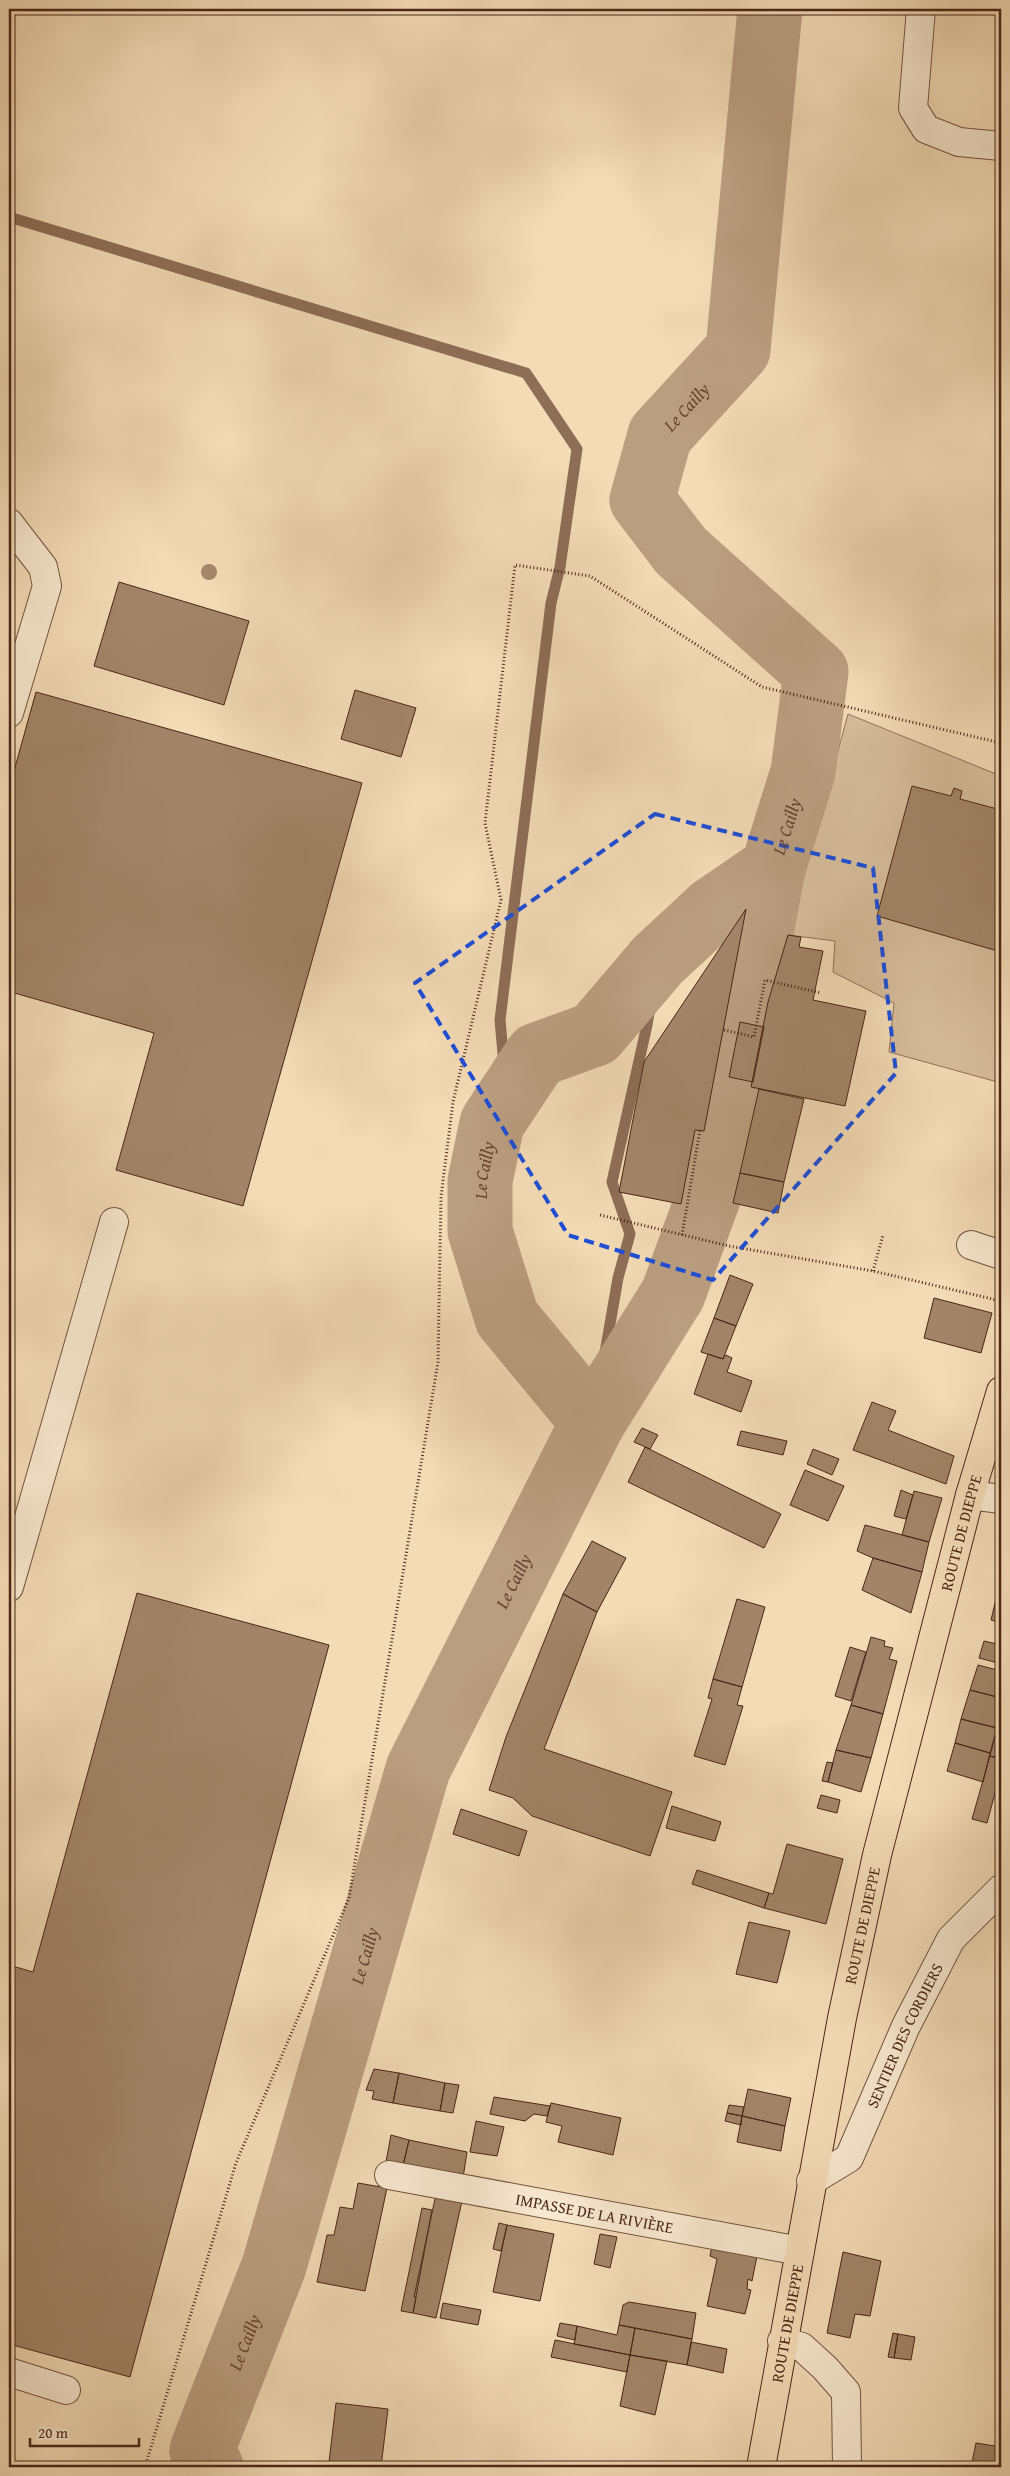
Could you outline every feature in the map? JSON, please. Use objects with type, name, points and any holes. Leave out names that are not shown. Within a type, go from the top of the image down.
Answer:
[{"type":"main road","name":"ROUTE DE DIEPPE","points":[[761,2467],[811,2181],[842,2018],[877,1855],[970,1495],[1001,1391]]},
{"type":"street","points":[[921,9],[913,108],[926,129],[959,142],[1001,146]]},
{"type":"street","points":[[9,523],[44,567],[47,586],[9,713]]},
{"type":"street","points":[[9,1588],[114,1222]]},
{"type":"street","points":[[971,1245],[1001,1254]]},
{"type":"street","points":[[970,1495],[1001,1499]]},
{"type":"street","name":"SENTIER DES CORDIERS","points":[[811,2181],[849,2158],[906,2026],[950,1939],[1001,1889]]},
{"type":"street","name":"IMPASSE DE LA RIVIÈRE","points":[[388,2175],[800,2251]]},
{"type":"street","points":[[782,2341],[802,2347],[825,2368],[846,2392],[847,2467]]},
{"type":"street","points":[[9,2372],[66,2390]]},
{"type":"path","points":[[145,2467],[236,2163],[348,1898],[438,1362],[441,1197],[453,1102],[501,900],[485,823],[514,565],[590,576],[762,687],[1001,743]]},
{"type":"path","points":[[724,1030],[754,1036],[765,980],[821,993]]},
{"type":"path","points":[[682,1234],[700,1130]]},
{"type":"path","points":[[600,1215],[666,1229],[693,1238],[729,1246],[873,1271],[1001,1301]]},
{"type":"path","points":[[873,1271],[883,1235]]},
{"type":"highlighted area","points":[[655,814],[873,868],[896,1073],[713,1280],[568,1235],[415,983]]},
{"type":"shaded area","points":[[848,714],[1001,776],[1001,1083],[889,1052],[894,1003],[833,972],[835,941],[788,935]]},
{"type":"building","points":[[119,582],[249,621],[224,705],[94,666]]},
{"type":"building","points":[[355,690],[416,708],[401,757],[341,739]]},
{"type":"building","points":[[36,692],[362,783],[243,1206],[116,1170],[154,1033],[11,992],[9,1001],[9,789]]},
{"type":"building","points":[[912,786],[951,796],[954,788],[962,791],[960,799],[1001,810],[1001,952],[877,916]]},
{"type":"building","points":[[746,909],[704,1131],[695,1130],[681,1204],[619,1192],[644,1062]]},
{"type":"building","points":[[788,935],[801,937],[799,947],[823,951],[813,1000],[866,1011],[845,1106],[751,1087],[768,1002]]},
{"type":"building","points":[[740,1022],[764,1027],[753,1082],[729,1077]]},
{"type":"building","points":[[759,1089],[804,1099],[784,1182],[740,1173]]},
{"type":"building","points":[[740,1173],[784,1182],[778,1213],[733,1203]]},
{"type":"building","points":[[730,1275],[753,1284],[736,1326],[714,1318]]},
{"type":"building","points":[[934,1298],[992,1313],[981,1353],[924,1338]]},
{"type":"building","points":[[714,1318],[736,1326],[723,1359],[701,1352]]},
{"type":"building","points":[[708,1354],[723,1359],[726,1355],[732,1358],[727,1372],[752,1381],[741,1412],[694,1394]]},
{"type":"building","points":[[872,1402],[896,1411],[888,1430],[954,1456],[946,1484],[853,1450]]},
{"type":"building","points":[[642,1428],[658,1435],[650,1449],[634,1442]]},
{"type":"building","points":[[741,1431],[787,1441],[783,1455],[737,1445]]},
{"type":"building","points":[[645,1447],[781,1514],[764,1548],[628,1482]]},
{"type":"building","points":[[813,1449],[839,1459],[832,1475],[807,1464]]},
{"type":"building","points":[[805,1470],[844,1486],[828,1521],[790,1505]]},
{"type":"building","points":[[901,1490],[913,1495],[906,1519],[894,1516]]},
{"type":"building","points":[[914,1491],[942,1498],[929,1542],[902,1535]]},
{"type":"building","points":[[865,1525],[929,1542],[922,1572],[873,1558],[857,1551]]},
{"type":"building","points":[[592,1541],[626,1558],[597,1612],[563,1594]]},
{"type":"building","points":[[873,1558],[922,1572],[911,1613],[862,1590]]},
{"type":"building","points":[[137,1593],[329,1645],[130,2377],[9,2344],[9,1965],[33,1972]]},
{"type":"building","points":[[563,1594],[597,1612],[544,1749],[672,1792],[650,1856],[532,1816],[513,1798],[489,1790],[506,1737]]},
{"type":"building","points":[[997,1595],[1001,1596],[1001,1623],[991,1620]]},
{"type":"building","points":[[737,1599],[765,1607],[742,1687],[713,1679]]},
{"type":"building","points":[[871,1637],[885,1641],[884,1646],[893,1648],[889,1659],[897,1661],[883,1714],[851,1705]]},
{"type":"building","points":[[984,1641],[1001,1645],[1001,1658],[998,1663],[979,1658]]},
{"type":"building","points":[[850,1647],[866,1652],[851,1701],[835,1696]]},
{"type":"building","points":[[978,1665],[1001,1671],[1001,1698],[970,1690]]},
{"type":"building","points":[[713,1679],[742,1687],[737,1705],[743,1706],[725,1765],[694,1756],[712,1699],[708,1698]]},
{"type":"building","points":[[970,1690],[1001,1698],[1001,1713],[997,1728],[961,1719]]},
{"type":"building","points":[[851,1705],[883,1714],[871,1758],[836,1750]]},
{"type":"building","points":[[961,1719],[997,1728],[990,1753],[955,1743]]},
{"type":"building","points":[[997,1728],[1001,1729],[1001,1759],[990,1756]]},
{"type":"building","points":[[955,1743],[990,1753],[983,1782],[947,1771]]},
{"type":"building","points":[[836,1750],[871,1758],[861,1792],[828,1782]]},
{"type":"building","points":[[990,1756],[1001,1759],[1001,1771],[987,1823],[972,1819]]},
{"type":"building","points":[[827,1762],[833,1763],[828,1782],[822,1781]]},
{"type":"building","points":[[821,1795],[840,1800],[837,1813],[817,1808]]},
{"type":"building","points":[[672,1806],[721,1822],[715,1841],[666,1828]]},
{"type":"building","points":[[461,1809],[527,1831],[519,1856],[453,1834]]},
{"type":"building","points":[[787,1844],[843,1859],[826,1924],[764,1908],[769,1893],[773,1894]]},
{"type":"building","points":[[697,1870],[769,1893],[764,1908],[692,1884]]},
{"type":"building","points":[[749,1922],[790,1931],[777,1983],[736,1974]]},
{"type":"building","points":[[374,2069],[399,2073],[393,2103],[372,2099],[374,2091],[366,2090]]},
{"type":"building","points":[[399,2073],[445,2083],[440,2111],[393,2103]]},
{"type":"building","points":[[445,2083],[459,2085],[453,2113],[440,2111]]},
{"type":"building","points":[[748,2089],[791,2098],[785,2126],[742,2116]]},
{"type":"building","points":[[494,2097],[550,2106],[547,2116],[534,2114],[525,2121],[490,2114]]},
{"type":"building","points":[[551,2103],[621,2118],[613,2155],[558,2142],[562,2126],[546,2122]]},
{"type":"building","points":[[729,2105],[744,2107],[742,2116],[727,2113]]},
{"type":"building","points":[[727,2113],[742,2116],[741,2125],[725,2121]]},
{"type":"building","points":[[742,2116],[785,2126],[781,2151],[737,2142]]},
{"type":"building","points":[[476,2121],[504,2127],[497,2156],[470,2152]]},
{"type":"building","points":[[391,2135],[409,2140],[403,2166],[386,2162]]},
{"type":"building","points":[[409,2140],[467,2152],[463,2178],[403,2166]]},
{"type":"building","points":[[358,2183],[387,2188],[365,2291],[317,2282],[327,2235],[334,2235],[340,2207],[353,2209]]},
{"type":"building","points":[[436,2194],[462,2201],[436,2318],[413,2313],[416,2297],[414,2297]]},
{"type":"building","points":[[422,2208],[432,2210],[413,2313],[401,2311]]},
{"type":"building","points":[[499,2223],[507,2225],[501,2251],[493,2249]]},
{"type":"building","points":[[507,2225],[554,2234],[540,2301],[493,2292]]},
{"type":"building","points":[[600,2234],[617,2237],[610,2268],[594,2264]]},
{"type":"building","points":[[712,2246],[757,2256],[752,2281],[748,2279],[747,2289],[751,2290],[745,2314],[707,2306],[717,2259],[710,2256]]},
{"type":"building","points":[[843,2252],[881,2261],[870,2316],[855,2314],[850,2338],[827,2333]]},
{"type":"building","points":[[629,2302],[696,2313],[692,2339],[619,2325],[623,2305]]},
{"type":"building","points":[[443,2303],[481,2310],[478,2325],[440,2318]]},
{"type":"building","points":[[560,2323],[577,2326],[575,2340],[557,2336]]},
{"type":"building","points":[[619,2325],[635,2328],[630,2355],[574,2344],[577,2326],[617,2335]]},
{"type":"building","points":[[635,2328],[692,2339],[687,2365],[630,2355]]},
{"type":"building","points":[[893,2333],[898,2334],[894,2358],[888,2357]]},
{"type":"building","points":[[898,2334],[915,2337],[911,2360],[894,2358]]},
{"type":"building","points":[[555,2340],[630,2355],[627,2372],[551,2357]]},
{"type":"building","points":[[691,2342],[727,2349],[723,2373],[687,2365]]},
{"type":"building","points":[[630,2355],[667,2361],[655,2415],[620,2406]]},
{"type":"building","points":[[336,2403],[388,2409],[381,2467],[329,2462]]},
{"type":"building","points":[[976,2443],[1001,2447],[1001,2467],[971,2467]]},
{"type":"waterway","name":"Le Cailly","points":[[211,2467],[202,2450],[274,2266],[418,1769],[593,1422],[507,1318],[480,1231],[480,1181],[492,1123],[537,1055],[595,1034],[658,960],[713,909],[773,868],[803,772],[816,672],[681,551],[642,500],[660,435],[738,350],[770,9]]},
{"type":"waterway","points":[[9,217],[526,373],[577,449],[560,567],[551,603],[500,1020],[507,1098]]},
{"type":"waterway","points":[[593,1422],[673,1294],[716,1176],[773,868]]},
{"type":"waterway","points":[[593,1422],[618,1278],[630,1234],[612,1182],[647,1025],[658,960]]}]
